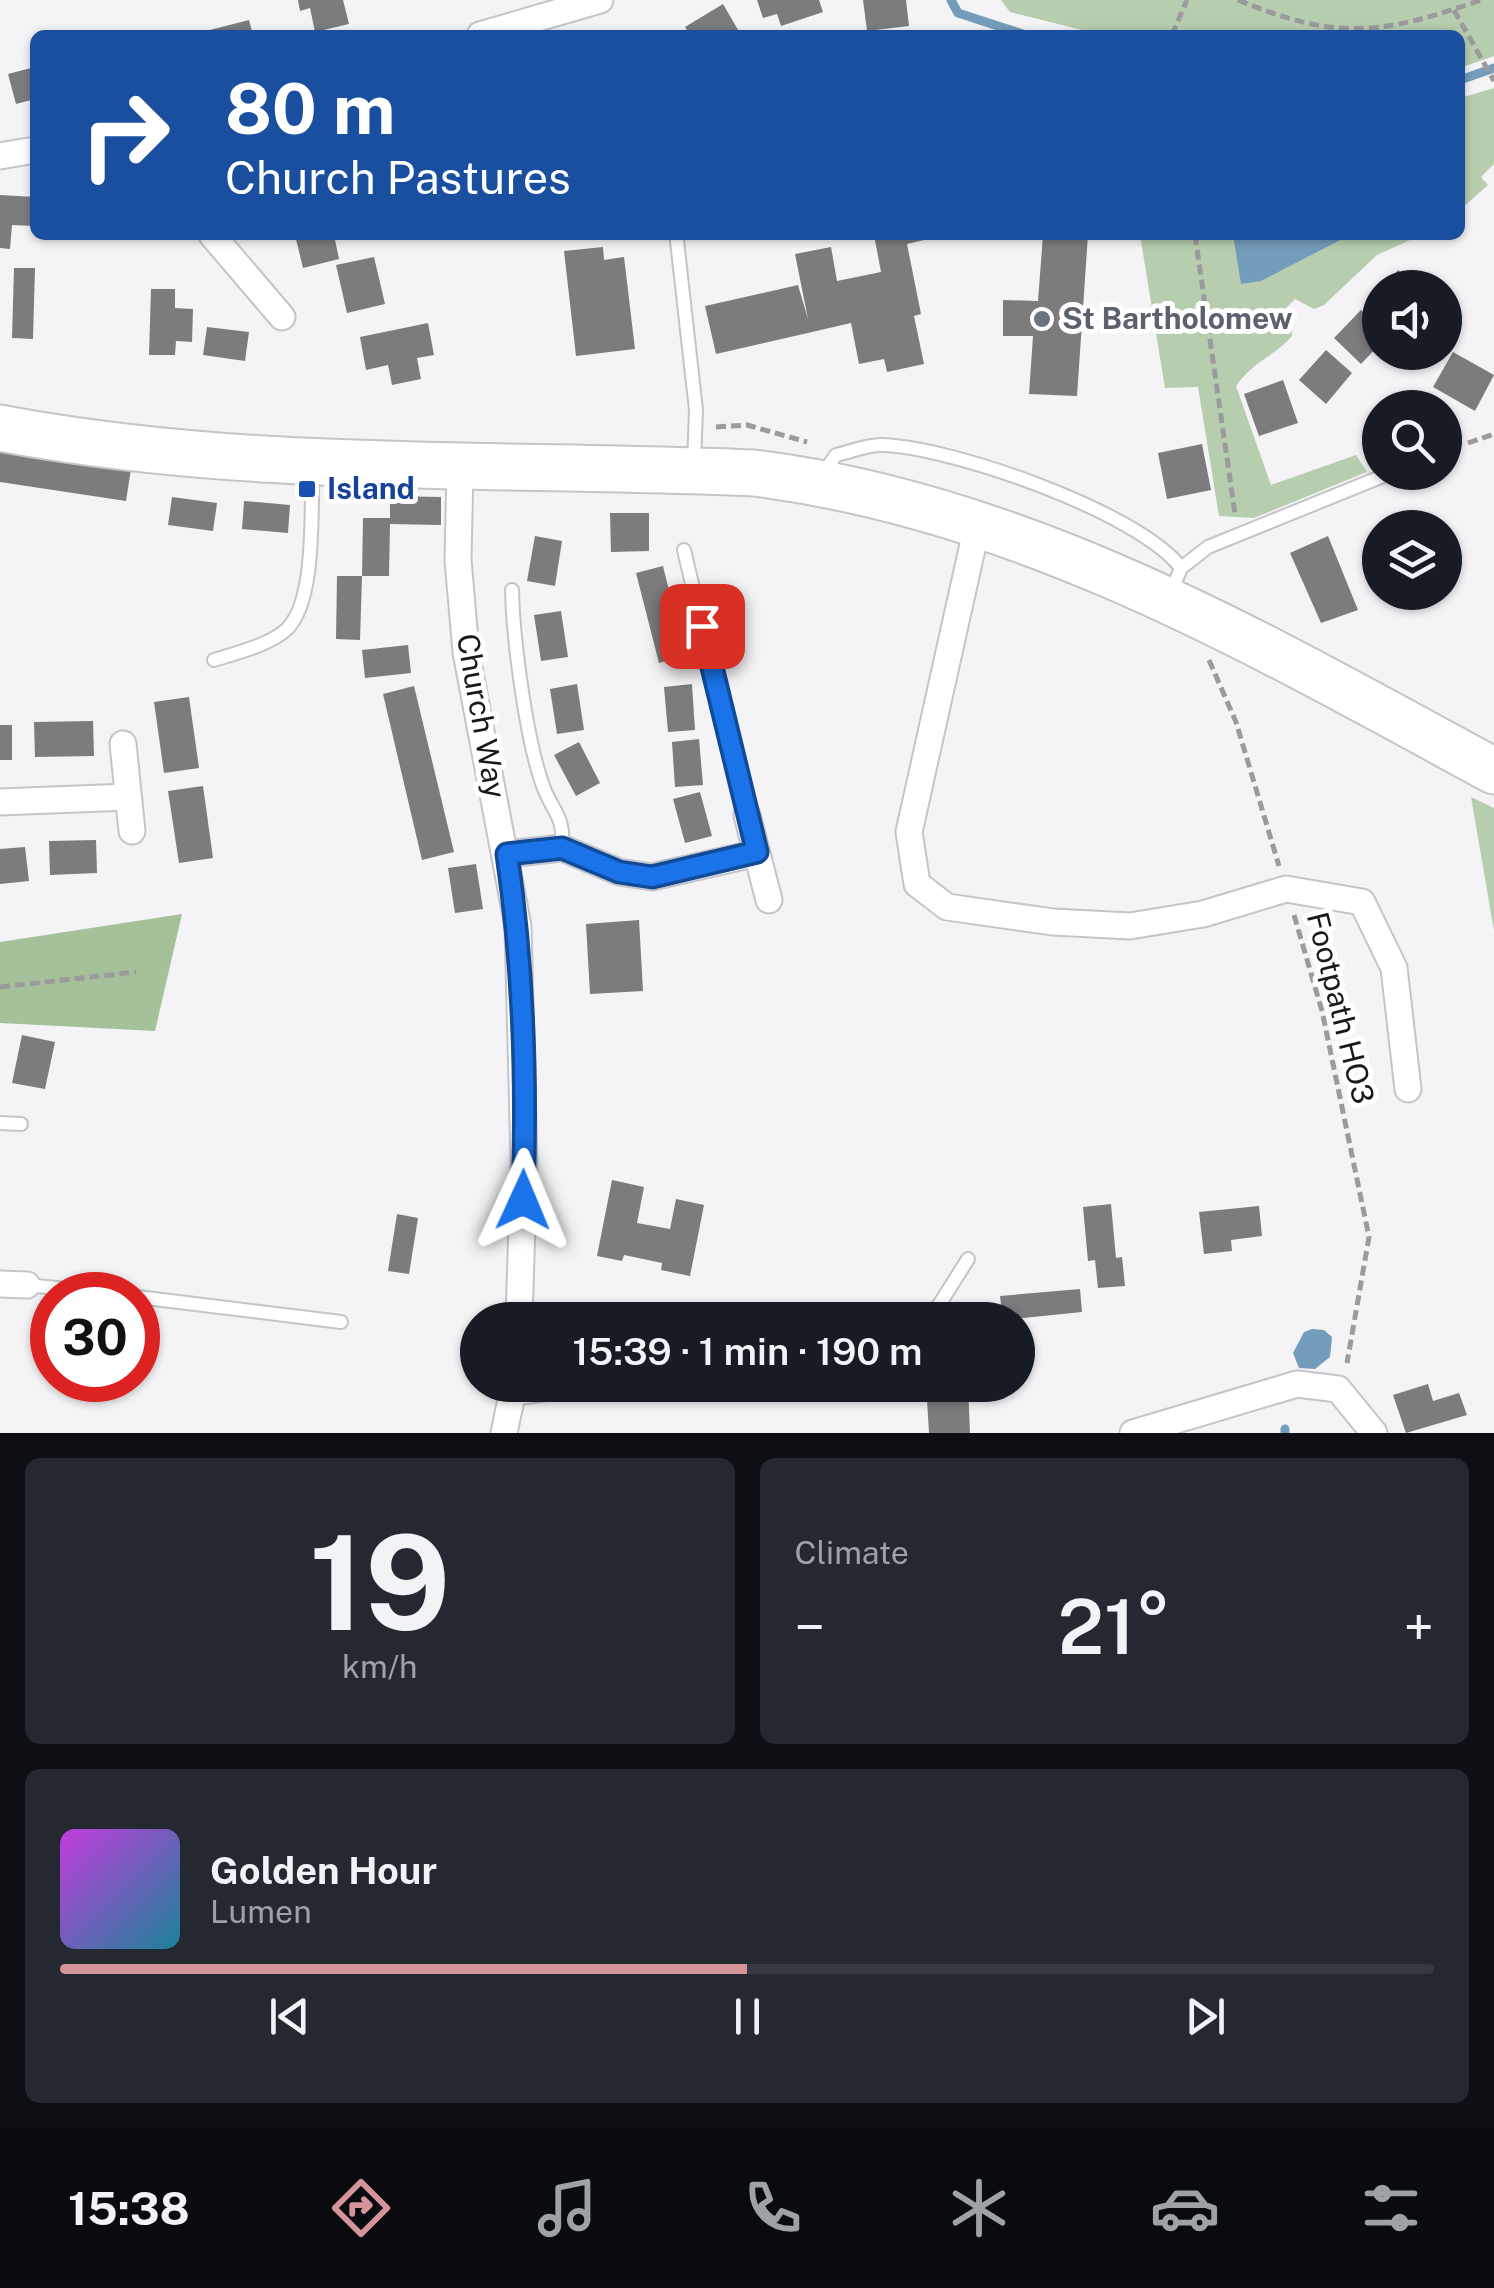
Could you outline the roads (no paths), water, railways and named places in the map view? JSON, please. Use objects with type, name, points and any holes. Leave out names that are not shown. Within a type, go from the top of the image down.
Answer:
[{"type":"highway","points":[[0,428],[198,457],[460,470],[694,470],[817,481],[978,522],[1175,584],[1494,771]]},
{"type":"street","points":[[497,30],[600,0]]},
{"type":"street","points":[[0,156],[30,151]]},
{"type":"street","points":[[216,240],[282,317]]},
{"type":"street","name":"Church Way","points":[[460,470],[458,560],[466,652],[518,926],[524,1041],[519,1302]]},
{"type":"street","points":[[978,522],[908,832],[917,884],[947,907],[1053,922],[1130,926],[1203,914],[1286,889],[1362,902],[1394,968],[1408,1089]]},
{"type":"street","points":[[123,744],[132,831]]},
{"type":"street","points":[[0,802],[128,797]]},
{"type":"street","points":[[747,815],[769,900]]},
{"type":"street","points":[[507,854],[562,848],[619,872],[652,877],[757,852]]},
{"type":"street","points":[[0,1284],[28,1285]]},
{"type":"street","points":[[1133,1433],[1297,1384],[1338,1389],[1374,1433]]},
{"type":"street","points":[[504,1433],[512,1402]]},
{"type":"lane","points":[[677,241],[696,410],[694,470]]},
{"type":"lane","points":[[817,481],[836,455],[878,445],[940,454],[1072,498],[1168,550],[1175,584]]},
{"type":"lane","points":[[214,660],[278,635],[298,610],[308,566],[313,464]]},
{"type":"lane","points":[[1175,584],[1208,547],[1362,484]]},
{"type":"lane","points":[[684,550],[747,815]]},
{"type":"lane","points":[[512,590],[512,627],[542,784],[562,818],[562,848]]},
{"type":"lane","points":[[0,1123],[21,1124]]},
{"type":"lane","points":[[940,1302],[968,1259]]},
{"type":"lane","points":[[160,1299],[341,1322]]},
{"type":"water","points":[[1234,240],[1340,240],[1261,281],[1241,284]]},
{"type":"water","points":[[1324,1330],[1332,1337],[1330,1357],[1315,1369],[1299,1368],[1293,1353],[1304,1332]]},
{"type":"waterway","points":[[951,0],[958,13],[1011,30]]},
{"type":"waterway","points":[[1465,78],[1494,68]]},
{"type":"place","name":"St Bartholomew","points":[[1042,319]]},
{"type":"place","name":"Island","points":[[307,489]]}]
